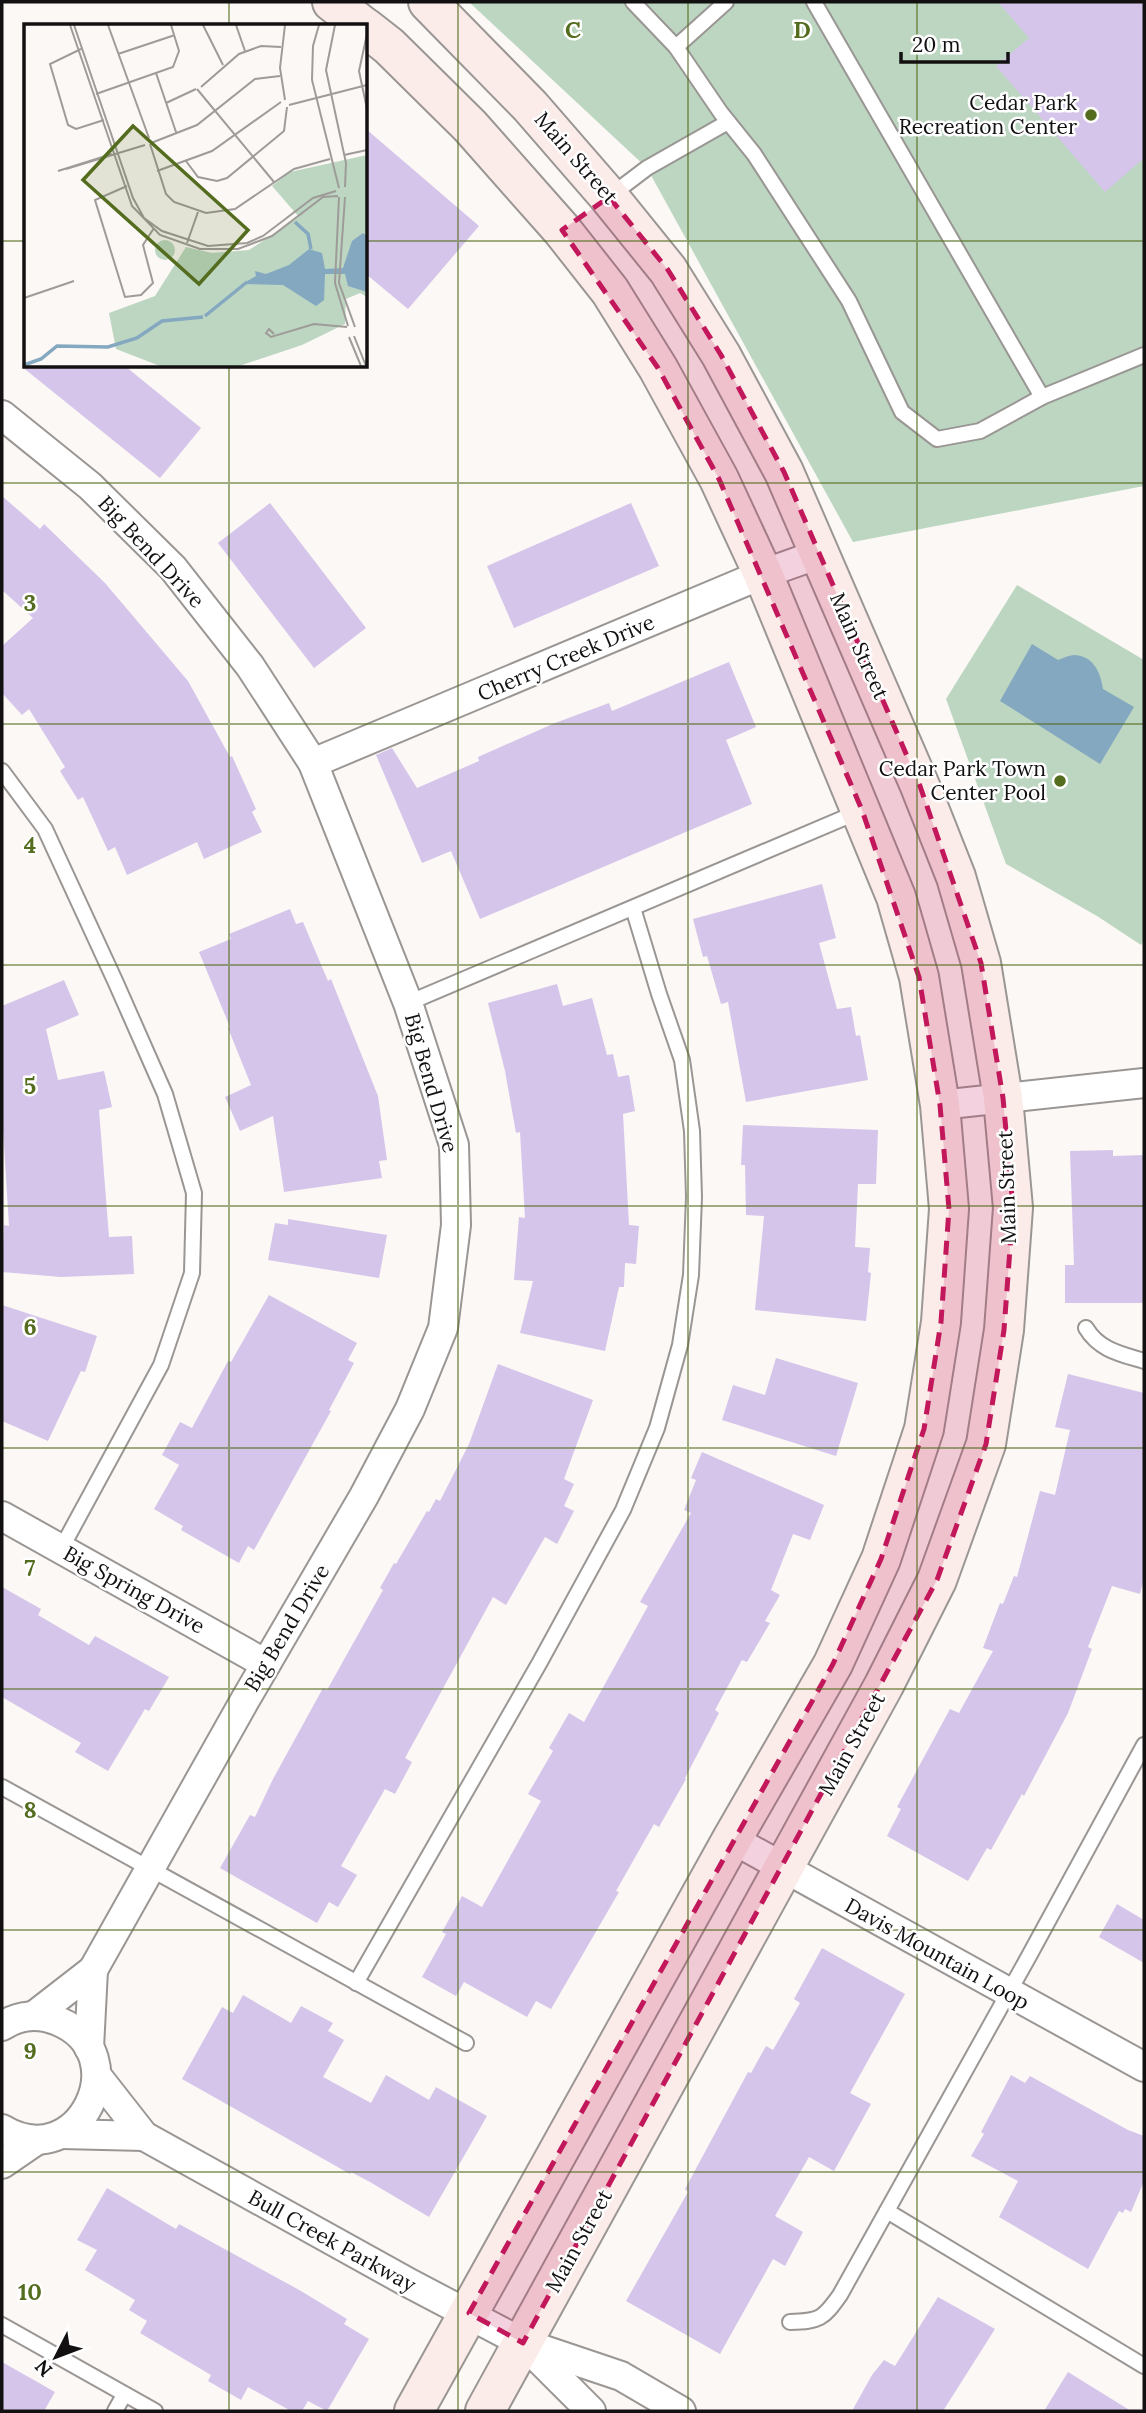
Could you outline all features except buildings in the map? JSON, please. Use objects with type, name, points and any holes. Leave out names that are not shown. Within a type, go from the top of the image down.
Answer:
[{"type":"street","points":[[332,2],[361,24]]},
{"type":"street","name":"Main Street","points":[[428,2],[530,106],[668,270],[721,355],[784,472],[920,786],[956,877],[981,963],[1003,1098],[1013,1208],[1004,1330],[986,1444],[937,1580],[884,1685],[485,2411]]},
{"type":"street","points":[[368,29],[470,126],[562,230],[610,291],[659,368],[719,479],[763,574],[896,897],[919,977],[940,1105],[949,1209],[942,1322],[924,1429],[881,1559],[832,1664],[414,2411]]},
{"type":"street","points":[[562,230],[609,197]]},
{"type":"street","name":"Big Bend Drive","points":[[2,415],[90,486],[173,568],[250,666],[313,764],[408,1003],[454,1146],[456,1225],[443,1328],[410,1409],[364,1496],[93,1970],[89,2048]]},
{"type":"street","name":"Cherry Creek Drive","points":[[313,764],[763,574],[819,554]]},
{"type":"street","points":[[940,1105],[1144,1083]]},
{"type":"street","name":"Big Spring Drive","points":[[2,1516],[266,1664]]},
{"type":"street","name":"Davis Mountain Loop","points":[[732,1839],[1144,2067]]},
{"type":"street","name":"Big Bend Drive","points":[[12,2020],[93,1970]]},
{"type":"street","points":[[2,2164],[77,2124],[88,2110],[95,2094],[97,2076],[95,2061],[89,2048],[67,2024],[51,2018],[12,2020]]},
{"type":"street","name":"Bull Creek Parkway","points":[[97,2076],[144,2136],[523,2343],[621,2376],[681,2411]]},
{"type":"street","name":"Bull Creek Parkway","points":[[2,2129],[23,2138],[144,2136]]},
{"type":"street","name":"Bull Creek Parkway","points":[[523,2343],[591,2411]]},
{"type":"lane","points":[[634,2],[676,47],[728,122],[754,154],[849,301],[902,412],[937,439],[980,430],[1042,397],[1144,355]]},
{"type":"lane","points":[[676,47],[726,2]]},
{"type":"lane","points":[[814,2],[1042,397]]},
{"type":"lane","points":[[609,197],[647,168],[728,122]]},
{"type":"lane","points":[[2,771],[45,829],[83,912],[165,1094],[194,1193],[192,1273],[161,1366],[61,1549]]},
{"type":"lane","points":[[408,1003],[862,810]]},
{"type":"lane","points":[[356,1983],[540,1662],[623,1510],[657,1428],[680,1345],[691,1275],[694,1197],[692,1131],[682,1060],[633,908]]},
{"type":"lane","points":[[1086,1328],[1093,1340],[1114,1352],[1144,1361]]},
{"type":"lane","points":[[790,2322],[814,2322],[828,2311],[840,2295],[1009,1994],[1144,1745]]},
{"type":"lane","points":[[2,1787],[466,2043]]},
{"type":"lane","points":[[887,2211],[1144,2366]]},
{"type":"lane","points":[[2,2325],[155,2411]]},
{"type":"lane","points":[[115,2411],[124,2395]]},
{"type":"highlighted area","points":[[609,197],[668,270],[721,355],[784,472],[920,786],[981,963],[1003,1098],[1013,1208],[1004,1330],[986,1444],[937,1580],[523,2343],[469,2313],[833,1664],[881,1559],[924,1429],[941,1322],[949,1209],[940,1105],[919,977],[862,810],[719,479],[658,368],[562,230]]},
{"type":"green space","points":[[469,2],[1144,2],[1144,486],[853,542],[647,168]]},
{"type":"green space","name":"Cedar Park Town Center Pool","points":[[1017,585],[1144,660],[1144,940],[1141,945],[1097,916],[1006,864],[946,699]]},
{"type":"water","points":[[1032,644],[1058,660],[1075,655],[1092,662],[1103,689],[1134,707],[1100,764],[1000,701]]},
{"type":"place","name":"Cedar Park Recreation Center","points":[[1091,115]]},
{"type":"place","name":"Cedar Park Town Center Pool","points":[[1060,781]]}]
